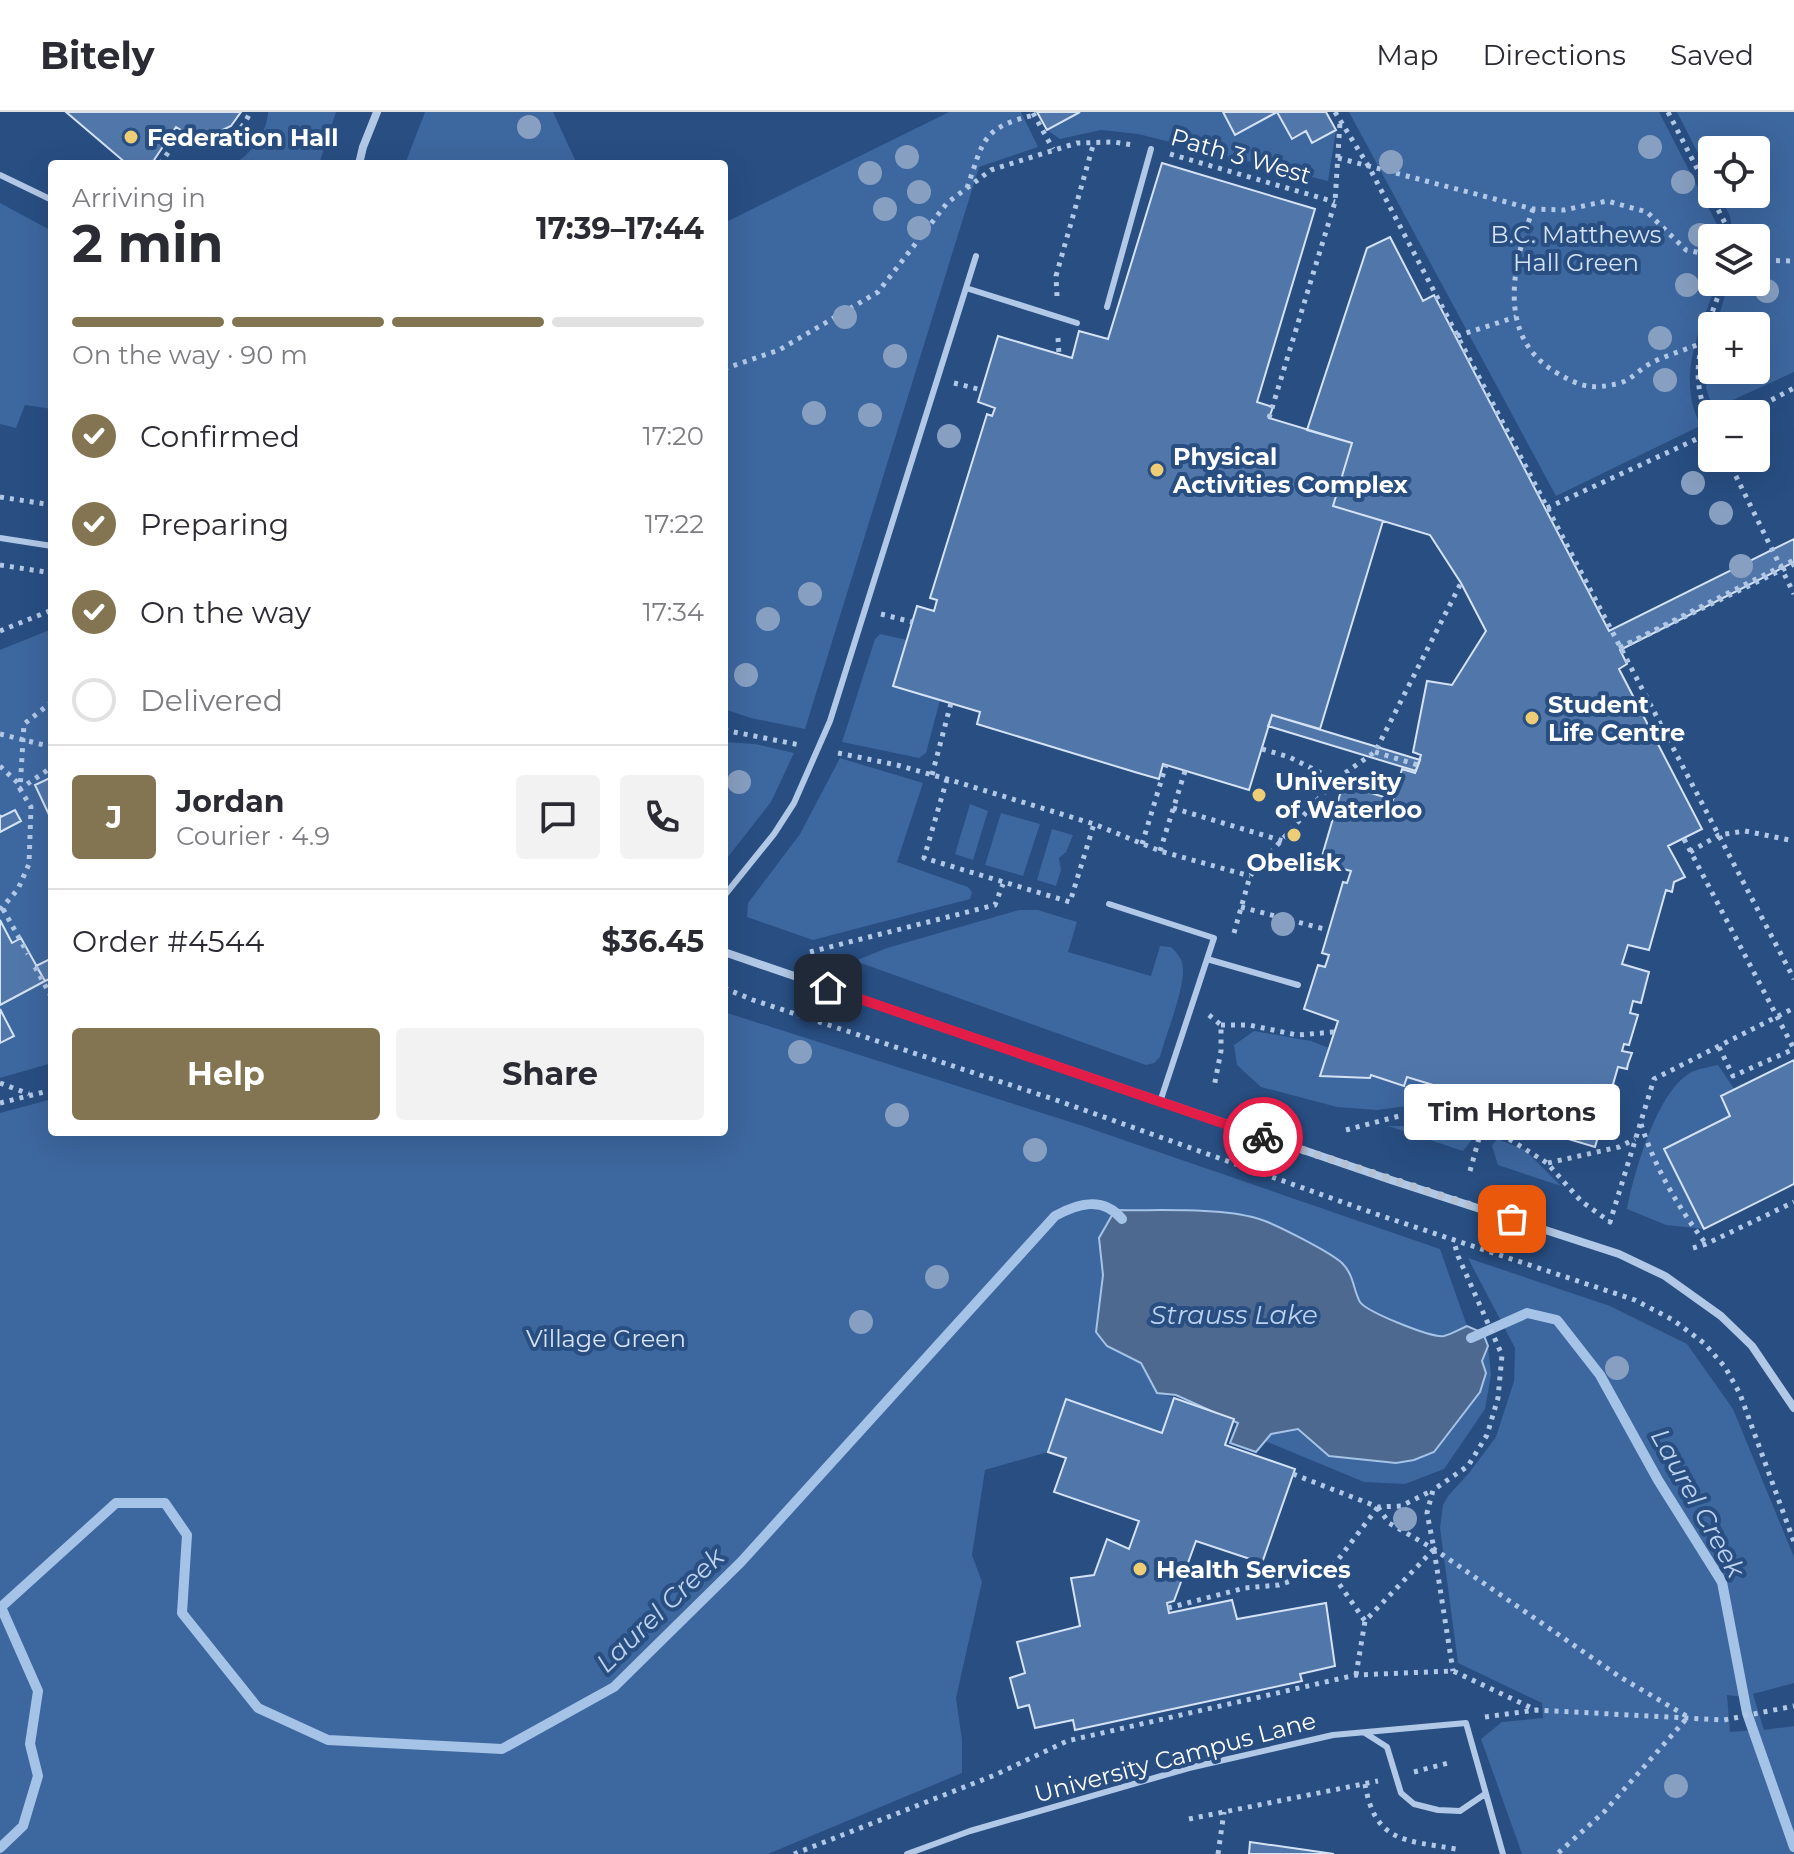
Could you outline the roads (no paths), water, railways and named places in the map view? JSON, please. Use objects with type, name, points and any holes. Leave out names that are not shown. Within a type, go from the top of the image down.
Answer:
[{"type":"street","points":[[360,160],[377,112]]},
{"type":"street","points":[[728,953],[1391,1180],[1595,1245],[1665,1276],[1721,1316],[1752,1346],[1794,1408]]},
{"type":"lane","points":[[1107,307],[1151,149]]},
{"type":"lane","points":[[0,175],[48,198]]},
{"type":"lane","points":[[728,891],[774,834],[794,803],[830,721],[976,256]]},
{"type":"lane","points":[[966,288],[1077,323]]},
{"type":"lane","points":[[0,538],[48,545]]},
{"type":"lane","points":[[1109,904],[1214,938],[1160,1102]]},
{"type":"lane","points":[[1207,959],[1298,985]]},
{"type":"lane","name":"University Campus Lane","points":[[907,1854],[970,1831],[1189,1768],[1333,1735],[1466,1723],[1503,1854]]},
{"type":"lane","points":[[1362,1732],[1387,1747],[1401,1793],[1414,1804],[1460,1811],[1485,1794]]},
{"type":"water","name":"Strauss Lake","points":[[1115,1210],[1224,1212],[1256,1218],[1287,1231],[1342,1263],[1349,1272],[1360,1302],[1374,1312],[1437,1336],[1467,1326],[1483,1333],[1488,1346],[1482,1361],[1486,1373],[1480,1392],[1434,1452],[1414,1460],[1396,1463],[1329,1456],[1298,1429],[1271,1434],[1256,1452],[1230,1443],[1238,1423],[1176,1395],[1157,1393],[1141,1363],[1107,1346],[1096,1332],[1103,1275],[1099,1238]]},
{"type":"waterway","name":"Laurel Creek","points":[[0,1608],[116,1503],[165,1503],[187,1535],[182,1613],[258,1708],[328,1740],[502,1749],[614,1687],[741,1562],[1055,1216],[1090,1204],[1107,1207],[1122,1219]]},
{"type":"waterway","name":"Laurel Creek","points":[[1471,1338],[1527,1313],[1557,1320],[1600,1375],[1658,1480],[1722,1582],[1747,1713],[1794,1847]]},
{"type":"waterway","points":[[0,1848],[23,1826],[38,1776],[30,1744],[38,1691],[1,1607]]},
{"type":"place","name":"Federation Hall","points":[[131,137]]},
{"type":"place","name":"Physical Activities Complex","points":[[1157,470]]},
{"type":"place","name":"Student Life Centre","points":[[1532,718]]},
{"type":"place","name":"University of Waterloo","points":[[1259,795]]},
{"type":"place","name":"Obelisk","points":[[1294,835]]},
{"type":"place","name":"Tim Hortons","points":[[1512,1219]]},
{"type":"place","name":"Health Services","points":[[1140,1569]]},
{"type":"park label","name":"B.C. Matthews Hall Green","points":[[1576,248]]},
{"type":"park label","name":"Village Green","points":[[606,1338]]}]
